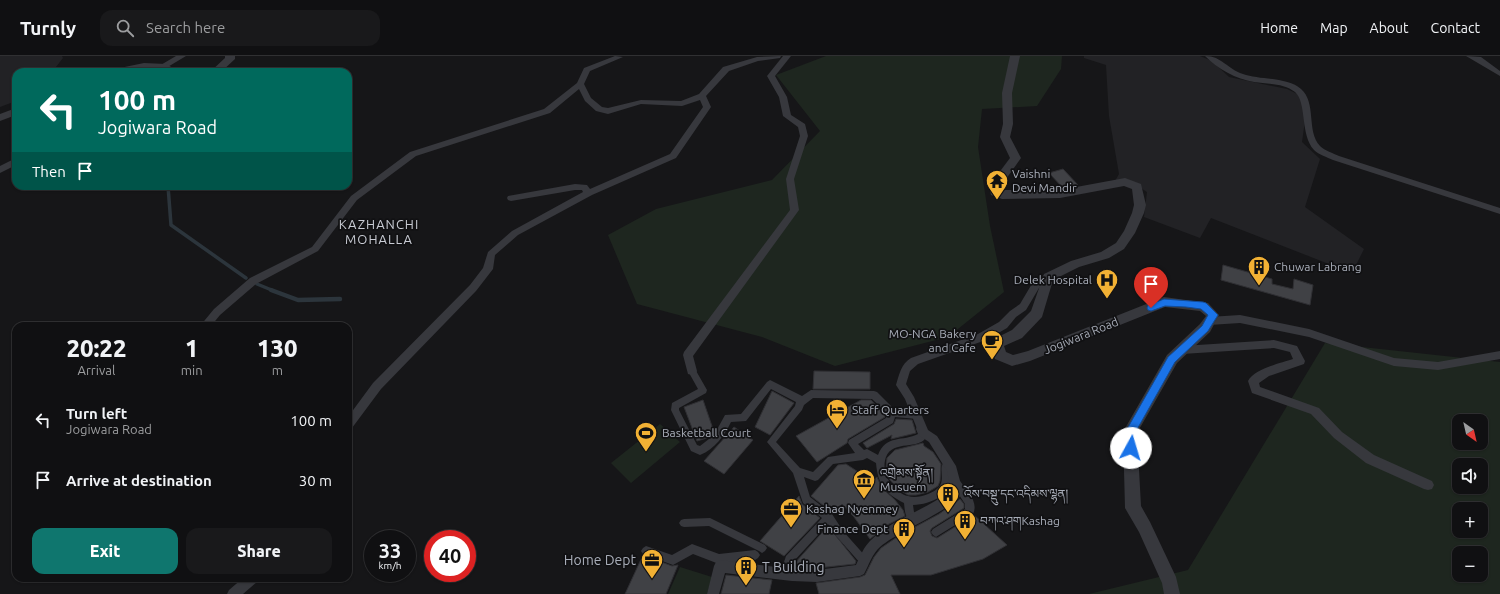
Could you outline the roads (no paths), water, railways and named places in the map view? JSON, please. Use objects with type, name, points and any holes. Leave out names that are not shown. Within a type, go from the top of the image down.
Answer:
[{"type":"street","points":[[163,66],[182,56]]},
{"type":"street","points":[[220,68],[230,59],[230,56]]},
{"type":"street","points":[[580,84],[588,99],[599,109],[608,111],[641,102],[682,104],[702,96],[726,69],[757,59],[777,56]]},
{"type":"street","points":[[787,56],[771,76],[783,97],[787,116],[802,126],[804,136],[790,179],[795,210],[688,355],[692,371],[703,390],[675,406],[675,410],[694,448],[700,451],[715,441],[722,433],[728,418],[743,418],[770,384],[803,401]]},
{"type":"street","points":[[941,457],[947,471],[946,485],[941,492],[933,498],[922,501],[908,501],[893,493],[882,478],[880,461],[884,451],[890,445],[900,441],[918,440],[923,436],[910,397],[901,385],[905,369],[917,359],[925,358],[982,337],[1003,325],[1013,314],[1023,307],[1036,285],[1048,276],[1075,264],[1105,255],[1120,246],[1129,233],[1140,205],[1137,188],[1125,182],[1060,194],[1002,195],[995,192],[995,186],[1016,158],[1005,137],[1008,124],[1007,94],[1015,56]]},
{"type":"street","points":[[1209,56],[1237,75],[1259,81],[1289,85],[1300,92],[1304,102],[1311,141],[1318,149],[1336,158],[1500,211]]},
{"type":"street","points":[[1470,56],[1478,59],[1500,74]]},
{"type":"street","points":[[208,322],[217,312],[253,281],[315,249],[354,198],[413,154],[547,110],[580,84],[587,70],[619,57]]},
{"type":"street","points":[[134,68],[144,66],[163,66],[167,68]]},
{"type":"street","points":[[352,420],[377,386],[473,288],[488,269],[491,254],[515,233],[589,193],[673,156],[707,107],[702,96]]},
{"type":"street","points":[[0,118],[12,114]]},
{"type":"street","points":[[0,170],[12,163]]},
{"type":"street","points":[[511,198],[575,187],[584,187],[589,193]]},
{"type":"street","name":"Jogiwara Road","points":[[1048,276],[1037,313],[1017,334],[997,344],[1000,355],[1012,361],[1030,356],[1164,302],[1203,306],[1213,315],[1209,321]]},
{"type":"street","points":[[1172,594],[1170,584],[1145,527],[1133,508],[1130,432],[1172,359],[1205,328],[1209,321],[1240,319],[1309,333],[1394,362],[1438,366],[1500,355]]},
{"type":"street","points":[[1182,350],[1274,344],[1293,349],[1300,361],[1265,372],[1253,381],[1256,390],[1279,397],[1315,412],[1338,435],[1370,459],[1428,485]]},
{"type":"street","points":[[864,561],[840,534],[829,517],[806,500],[797,471],[771,442],[803,401],[811,394],[874,395],[892,413],[915,415]]},
{"type":"street","points":[[863,456],[852,443],[890,420],[890,412]]},
{"type":"street","points":[[714,594],[720,566],[792,575],[817,576],[860,570],[875,544],[947,500],[957,492],[951,467],[933,439],[924,433],[915,415]]},
{"type":"street","points":[[797,471],[815,477],[831,460],[863,456],[867,453],[880,461]]},
{"type":"street","points":[[936,532],[970,511],[970,503],[954,481]]},
{"type":"street","points":[[908,501],[910,514],[914,519]]},
{"type":"street","points":[[788,565],[788,559],[829,517]]},
{"type":"street","points":[[684,523],[710,522],[762,548]]},
{"type":"street","points":[[646,551],[673,560],[692,549],[719,559],[755,555]]},
{"type":"street","points":[[233,594],[248,582]]},
{"type":"waterway","points":[[168,190],[171,225],[246,278]]},
{"type":"waterway","points":[[257,284],[274,291]]},
{"type":"waterway","points":[[271,290],[298,300],[340,299]]},
{"type":"place","name":"Vaishni Devi Mandir","points":[[997,200]]},
{"type":"place","name":"Chuwar Labrang","points":[[1259,286]]},
{"type":"place","name":"Delek Hospital","points":[[1107,300]]},
{"type":"place","name":"MO-NGA Bakery and Cafe","points":[[992,360]]},
{"type":"place","name":"Staff Quarters","points":[[837,430]]},
{"type":"place","name":"Basketball Court","points":[[646,452]]},
{"type":"place","name":"འགྲེམས་སྟོན། Musuem","points":[[864,500]]},
{"type":"place","name":"འོས་བསྡུ་དང་འདིམས་ལྷན།","points":[[948,514]]},
{"type":"place","name":"Kashag Nyenmey","points":[[791,528]]},
{"type":"place","name":"བཀའ་ཤགKashag","points":[[965,540]]},
{"type":"place","name":"Finance Dept","points":[[904,548]]},
{"type":"place","name":"Home Dept","points":[[652,580]]},
{"type":"place","name":"T Building","points":[[746,586]]},
{"type":"district","name":"KAZHANCHI MOHALLA","points":[[379,232]]}]
